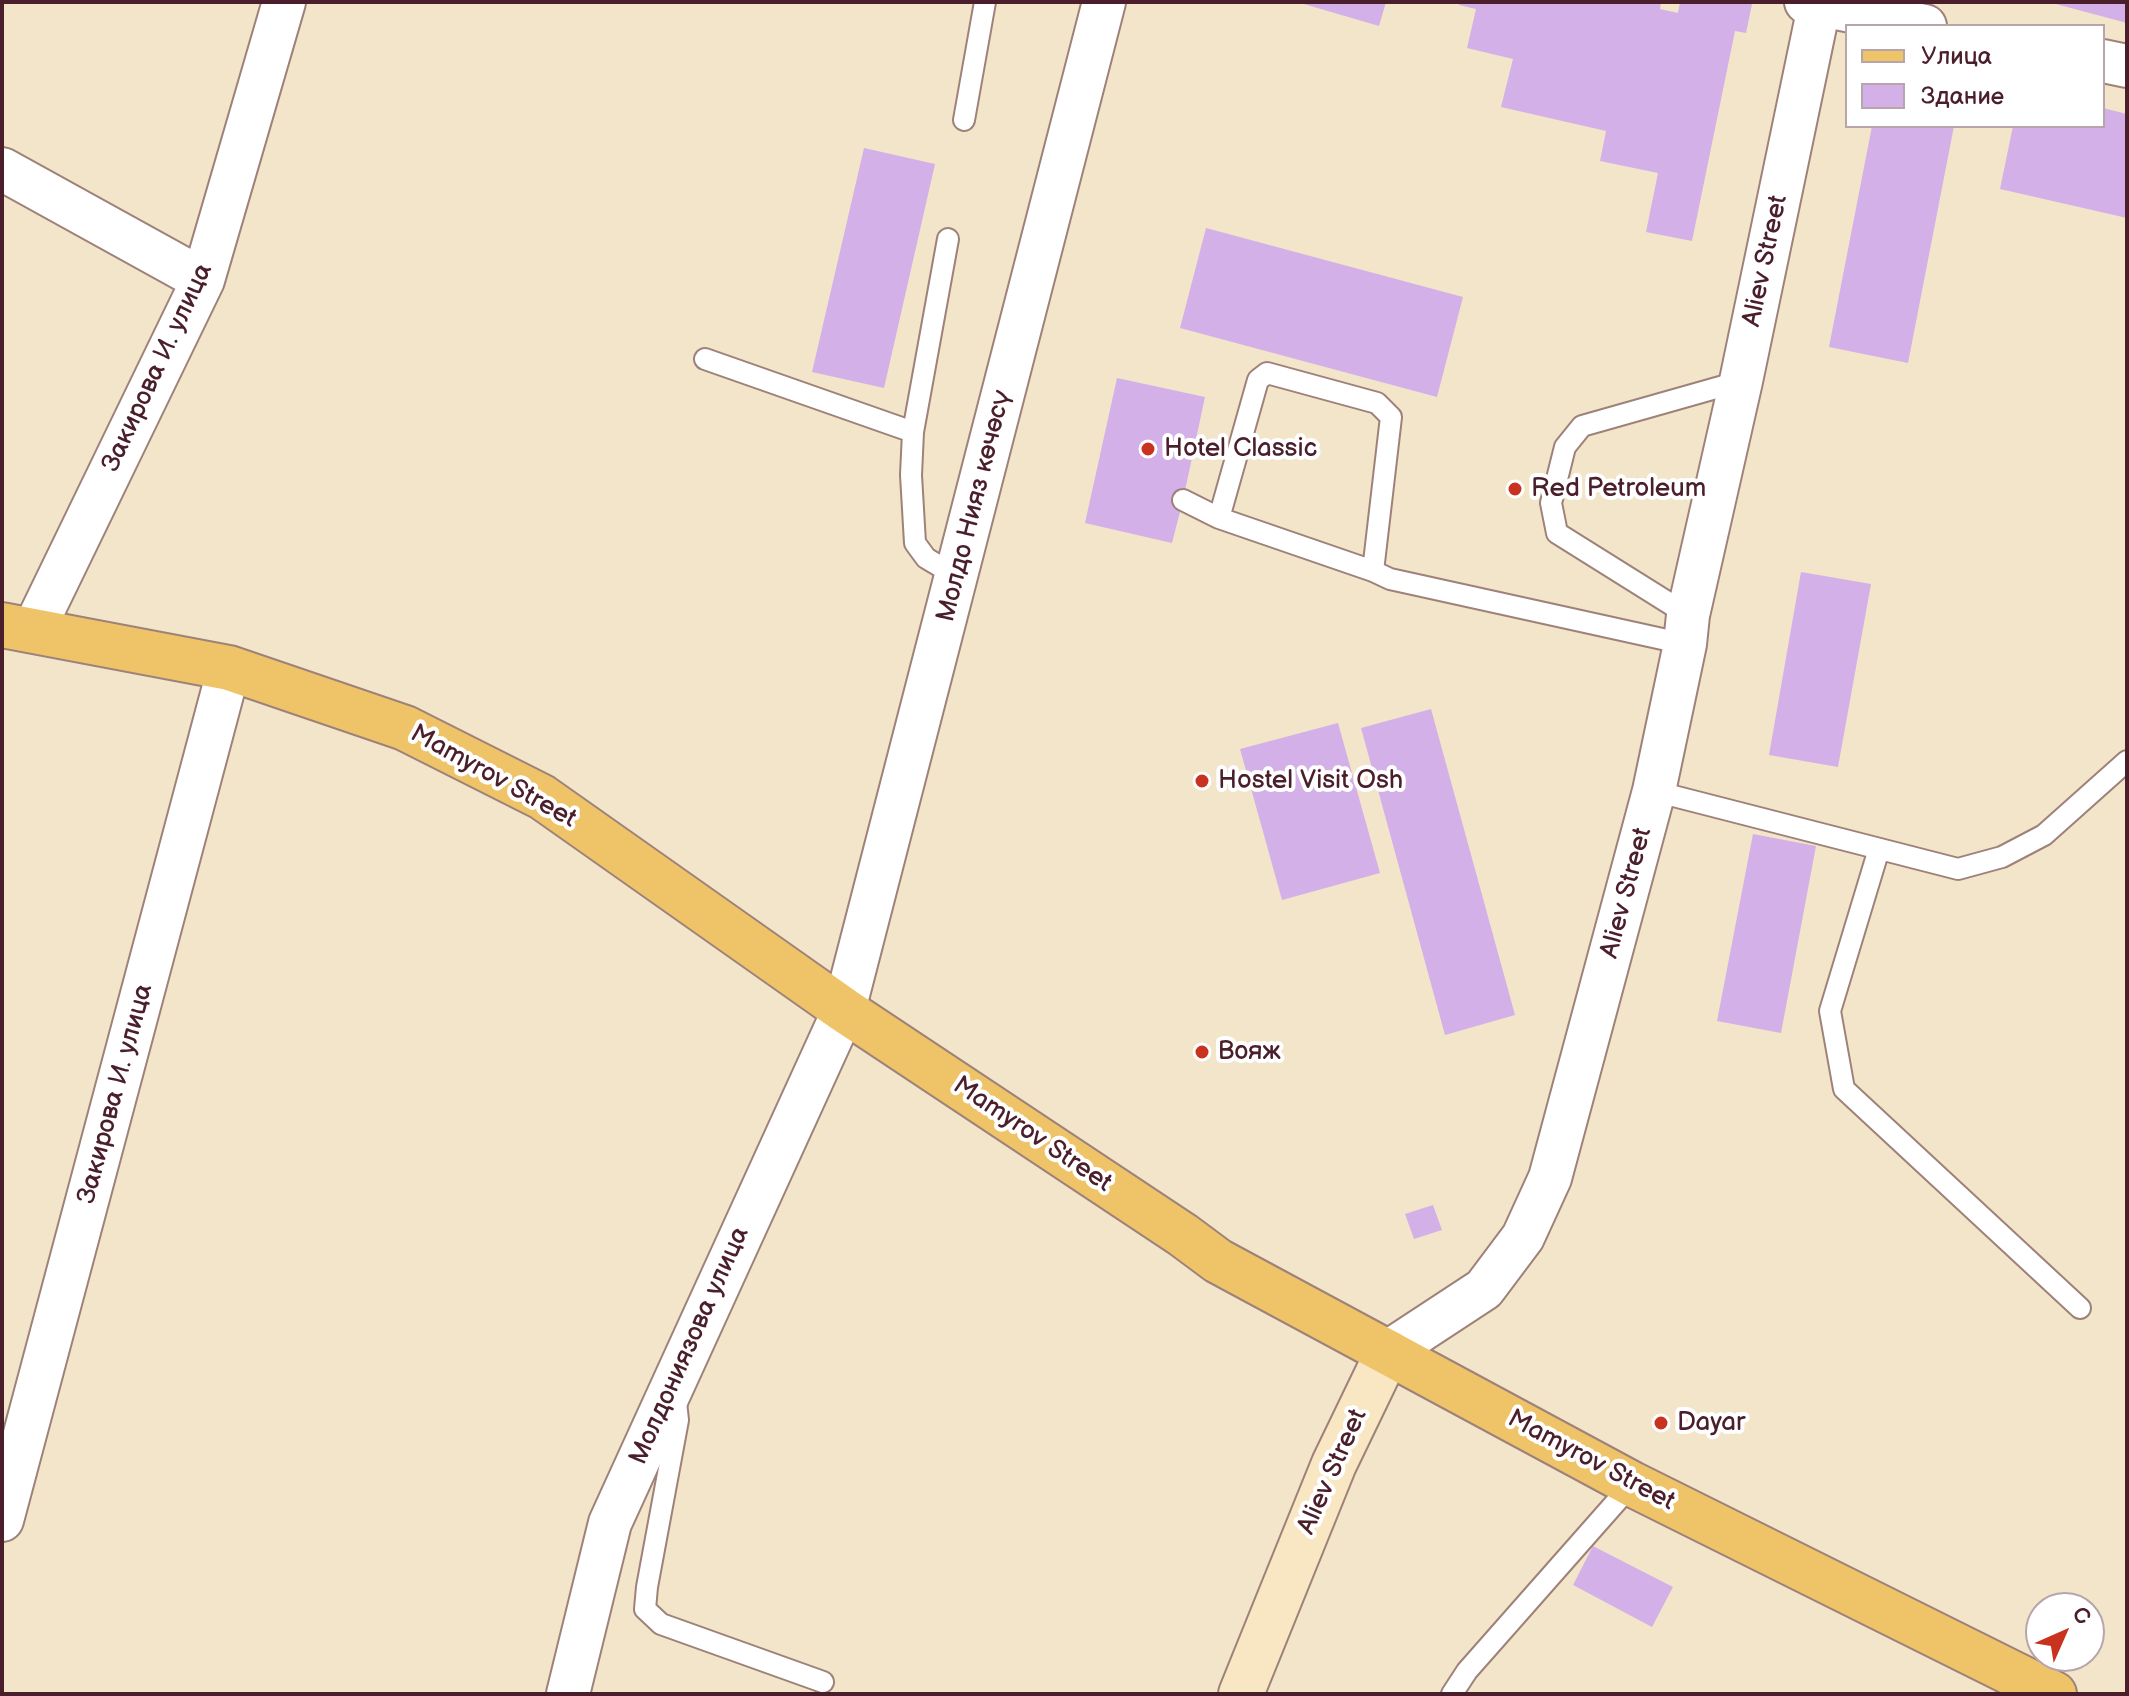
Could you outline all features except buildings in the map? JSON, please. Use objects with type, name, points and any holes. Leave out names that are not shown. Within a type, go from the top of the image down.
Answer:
[{"type":"main road","name":"Mamyrov Street","points":[[18,628],[229,668],[405,728],[542,797],[844,1010],[1218,1261],[1632,1484],[2054,1694]]},
{"type":"main road","name":"Aliev Street","points":[[1241,1694],[1334,1464],[1388,1352]]},
{"type":"street","name":"Закирова И. улица","points":[[18,628],[203,280],[284,2]]},
{"type":"street","name":"Молдо Нияз көчөсү","points":[[844,1010],[1104,2]]},
{"type":"street","points":[[1815,3],[1915,24]]},
{"type":"street","name":"Aliev Street","points":[[1388,1352],[1484,1289],[1523,1237],[1550,1178],[1654,791],[1741,381],[1815,3]]},
{"type":"street","points":[[2105,61],[2127,66]]},
{"type":"street","points":[[2,169],[203,280]]},
{"type":"street","name":"Закирова И. улица","points":[[2,1520],[229,668]]},
{"type":"street","name":"Молдониязова улица","points":[[568,1694],[610,1523],[844,1010]]},
{"type":"lane","points":[[964,120],[985,2]]},
{"type":"lane","points":[[948,239],[913,432],[911,475],[915,543],[926,558],[956,576]]},
{"type":"lane","points":[[705,359],[913,432]]},
{"type":"lane","points":[[1219,518],[1258,380],[1267,373],[1377,403],[1391,417],[1373,571]]},
{"type":"lane","points":[[1686,630],[1557,533],[1551,503],[1565,447],[1582,426],[1741,381]]},
{"type":"lane","points":[[1183,500],[1219,518],[1390,579],[1686,630]]},
{"type":"lane","points":[[1654,791],[1958,869],[2002,857],[2044,835],[2127,761]]},
{"type":"lane","points":[[1879,849],[1830,1011],[1844,1089],[2080,1308]]},
{"type":"lane","points":[[674,1382],[678,1420],[645,1609],[661,1624],[823,1682]]},
{"type":"lane","points":[[1452,1694],[1467,1671],[1632,1484]]},
{"type":"place","name":"Hotel Classic","points":[[1148,449]]},
{"type":"place","name":"Red Petroleum","points":[[1515,489]]},
{"type":"place","name":"Hostel Visit Osh","points":[[1202,781]]},
{"type":"place","name":"Вояж","points":[[1202,1052]]},
{"type":"place","name":"Dayar","points":[[1661,1423]]}]
